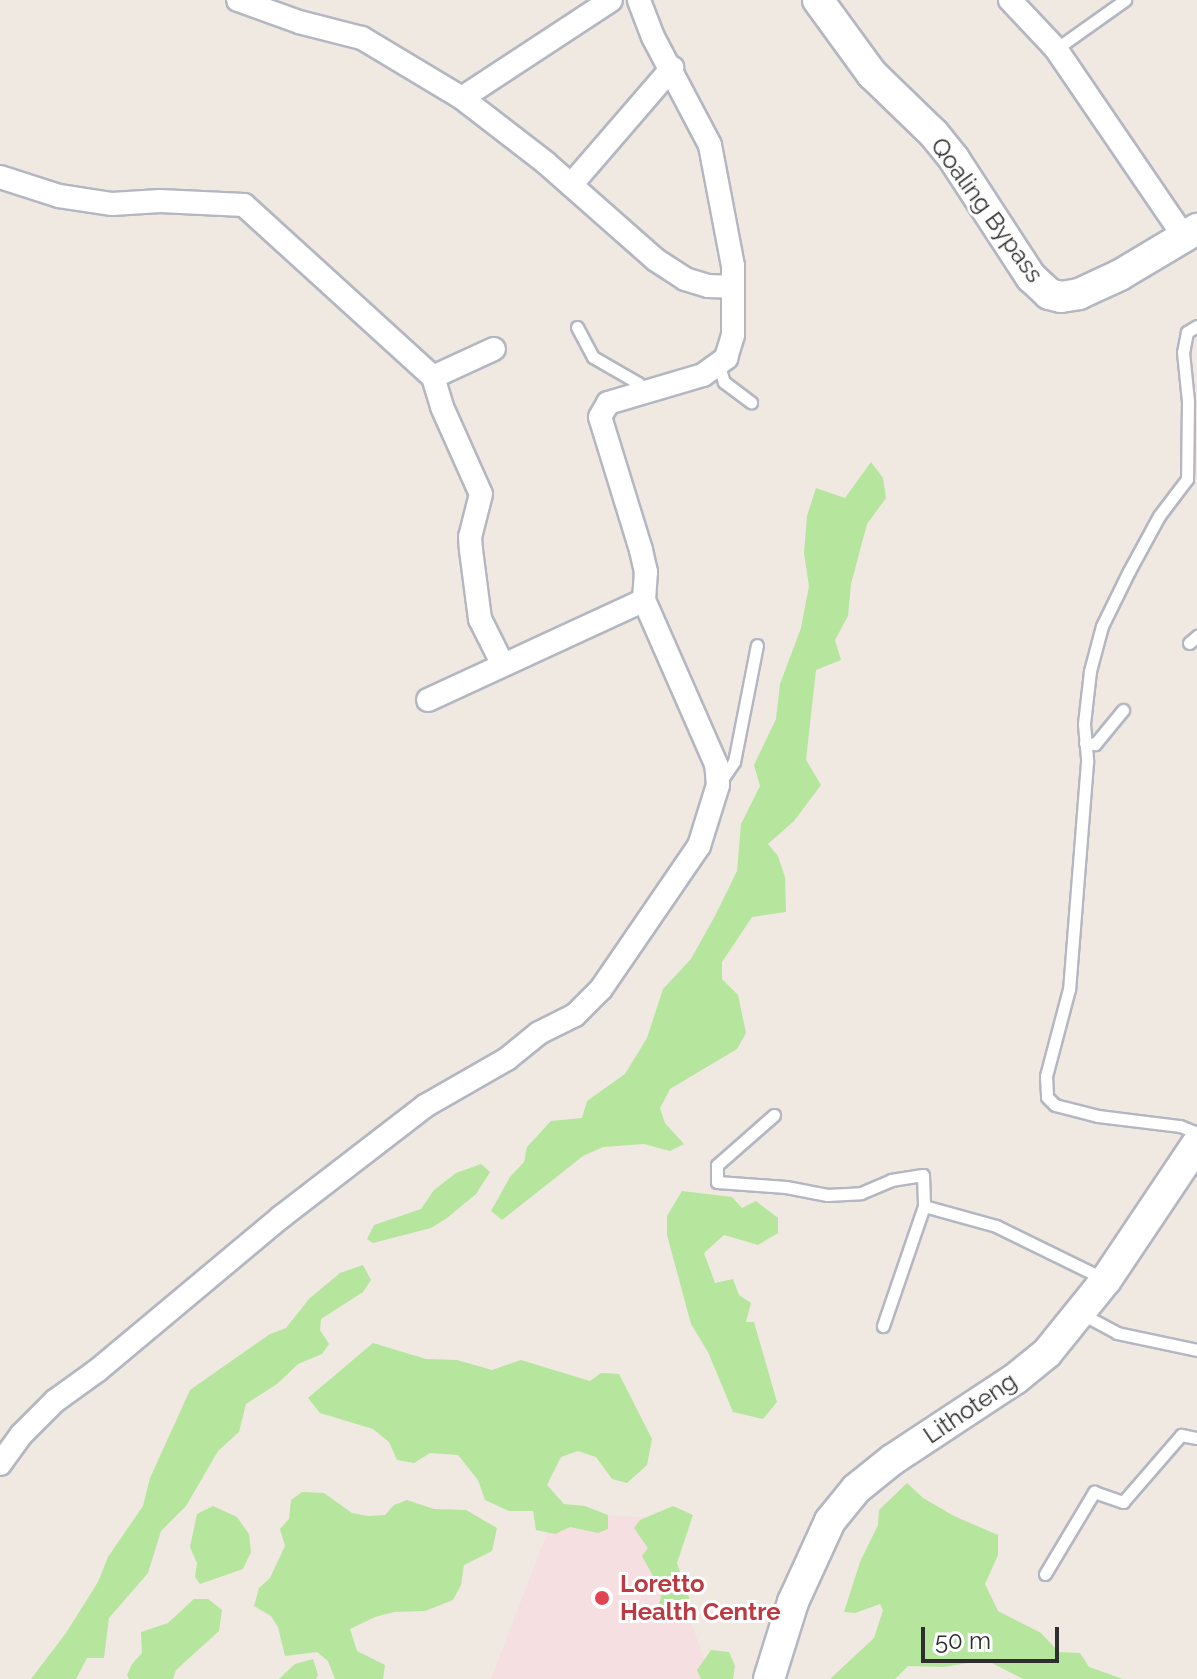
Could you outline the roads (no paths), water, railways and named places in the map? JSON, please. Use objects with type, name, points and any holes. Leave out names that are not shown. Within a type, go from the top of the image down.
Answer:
[{"type":"main road","name":"Qoaling Bypass","points":[[818,0],[872,74],[934,134],[954,159],[1031,277],[1049,294],[1061,297],[1079,294],[1120,275],[1190,232]]},
{"type":"main road","name":"Lithoteng","points":[[769,1679],[793,1602],[823,1534],[856,1489],[892,1460],[1015,1379],[1047,1353],[1106,1280],[1197,1144]]},
{"type":"street","points":[[238,0],[299,22],[362,38],[462,98],[571,185],[656,260],[685,279],[708,286],[733,287]]},
{"type":"street","points":[[462,98],[611,0]]},
{"type":"street","points":[[0,1464],[21,1435],[55,1401],[98,1370],[281,1217],[425,1106],[507,1059],[539,1033],[575,1015],[601,989],[699,846],[718,785],[716,764],[644,600],[646,572],[641,550],[600,417],[608,403],[703,375],[719,366],[726,358],[733,335],[733,287],[723,204],[710,145],[653,37],[639,0]]},
{"type":"street","points":[[1010,0],[1056,49],[1190,232]]},
{"type":"street","points":[[571,185],[672,68]]},
{"type":"street","points":[[0,177],[59,196],[112,204],[160,201],[244,205],[433,377],[442,407],[481,494],[470,537],[471,550],[480,619],[502,663]]},
{"type":"street","points":[[433,377],[494,349]]},
{"type":"street","points":[[428,700],[502,663],[644,600]]},
{"type":"lane","points":[[1056,49],[1125,0]]},
{"type":"lane","points":[[1197,326],[1187,332],[1183,352],[1188,401],[1187,479],[1159,516],[1102,626],[1090,671],[1085,743],[1087,762],[1069,989],[1046,1076],[1047,1097],[1055,1105],[1098,1116],[1180,1126],[1197,1133]]},
{"type":"lane","points":[[577,327],[593,357],[638,383],[646,391]]},
{"type":"lane","points":[[719,366],[724,382],[751,402]]},
{"type":"lane","points":[[718,785],[734,762],[757,645]]},
{"type":"lane","points":[[1085,743],[1095,744],[1123,710]]},
{"type":"lane","points":[[774,1115],[717,1165],[717,1182],[786,1187],[827,1195],[861,1193],[891,1180],[923,1175],[924,1206],[883,1326]]},
{"type":"lane","points":[[924,1206],[996,1226],[1106,1280]]},
{"type":"lane","points":[[1081,1313],[1117,1333],[1197,1350]]},
{"type":"lane","points":[[1045,1574],[1094,1492],[1123,1502],[1181,1435],[1197,1438]]},
{"type":"place","name":"Loretto Health Centre","points":[[602,1598]]}]
